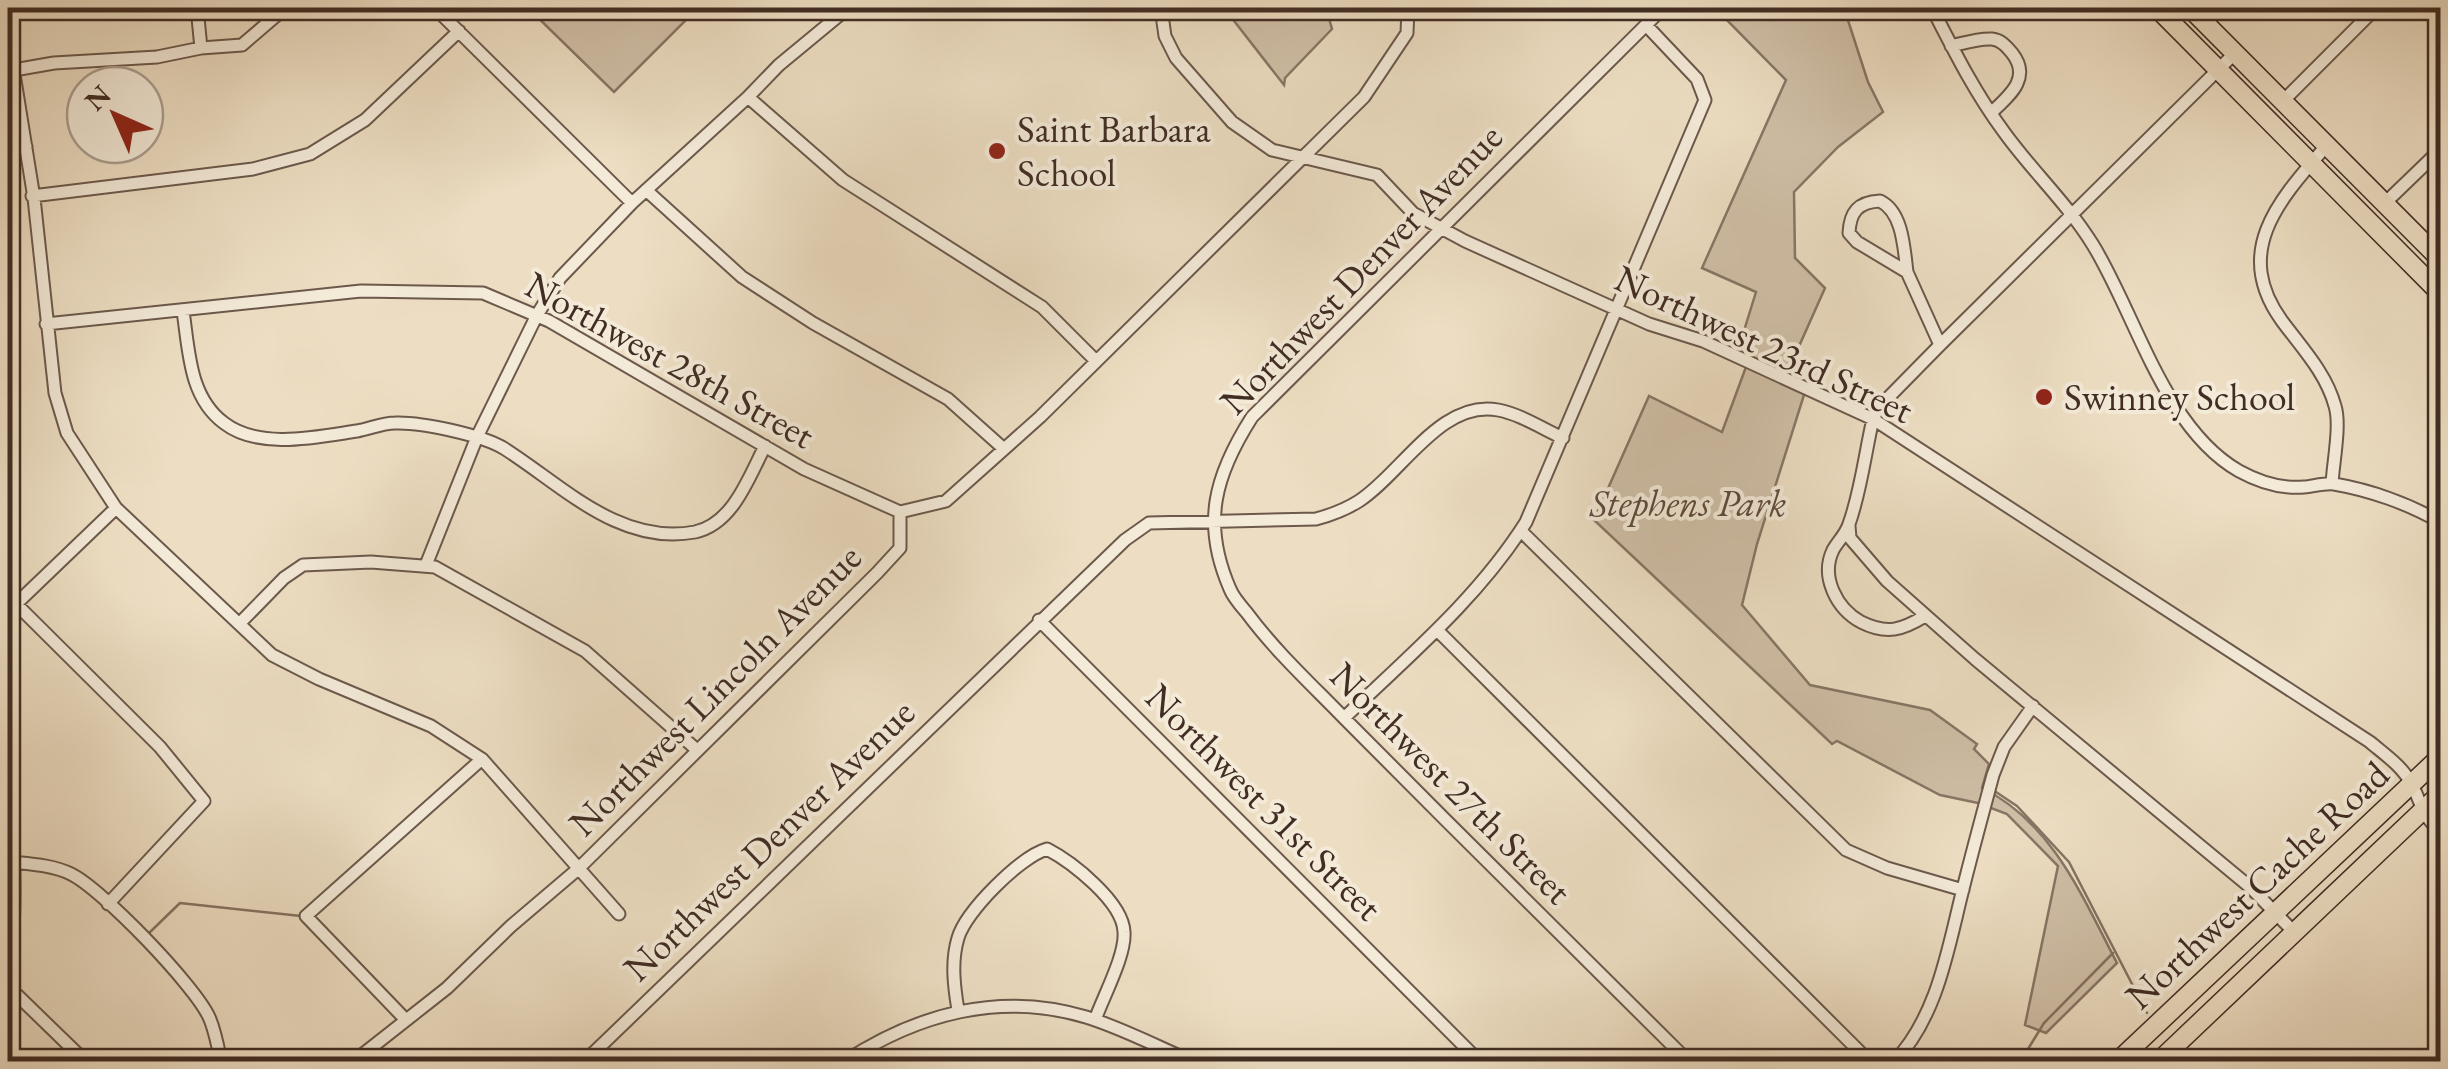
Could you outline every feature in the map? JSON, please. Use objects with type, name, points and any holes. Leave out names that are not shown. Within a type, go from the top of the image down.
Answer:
[{"type":"main road","points":[[2190,8],[2440,259]]},
{"type":"main road","points":[[2164,10],[2440,293]]},
{"type":"main road","name":"Northwest Cache Road","points":[[2118,1062],[2440,756]]},
{"type":"main road","name":"Northwest Cache Road","points":[[2158,1062],[2440,794]]},
{"type":"street","points":[[197,8],[201,48]]},
{"type":"street","points":[[14,70],[157,57],[242,44],[285,8]]},
{"type":"street","points":[[435,8],[632,204]]},
{"type":"street","points":[[426,565],[477,437],[537,315],[560,278],[778,64],[848,8]]},
{"type":"street","name":"Northwest 23rd Street","points":[[1161,8],[1165,36],[1176,58],[1232,122],[1272,150],[1377,174],[1413,213],[1440,228],[1649,324],[1702,341],[1873,419],[2361,736],[2392,760],[2412,784]]},
{"type":"street","points":[[900,512],[946,501],[1364,97],[1407,34],[1408,8]]},
{"type":"street","name":"Northwest Denver Avenue","points":[[1214,520],[1215,490],[1234,444],[1252,417],[1663,8]]},
{"type":"street","points":[[1932,8],[1970,84],[2093,245],[2162,382],[2196,433],[2234,468],[2258,481],[2284,487],[2332,484],[2402,503],[2440,522]]},
{"type":"street","points":[[2283,100],[2376,8]]},
{"type":"street","points":[[1344,718],[1437,630],[1500,562],[1521,531],[1563,438],[1705,100],[1697,79],[1646,25]]},
{"type":"street","points":[[32,196],[253,169],[310,154],[365,120],[459,31]]},
{"type":"street","points":[[8,38],[26,146],[54,393],[67,433],[116,508],[272,655],[431,726],[482,759],[618,914]]},
{"type":"street","points":[[1952,46],[1992,39],[2016,59],[2020,78],[2014,92],[1991,114]]},
{"type":"street","points":[[2235,53],[1880,406],[1873,419],[1849,526],[1850,538],[1860,551],[1925,616],[2275,910],[2292,931]]},
{"type":"street","points":[[748,97],[842,180],[1042,306],[1096,360]]},
{"type":"street","points":[[8,148],[26,146]]},
{"type":"street","points":[[2328,146],[2274,209],[2259,266],[2260,283],[2280,319],[2312,357],[2336,409],[2332,484]]},
{"type":"street","points":[[2385,203],[2440,150]]},
{"type":"street","points":[[646,190],[742,277],[813,323],[948,398],[1004,448]]},
{"type":"street","points":[[1907,272],[1857,242],[1849,233],[1850,218],[1857,208],[1868,202],[1888,205],[1895,215],[1907,272],[1940,345]]},
{"type":"street","name":"Northwest 28th Street","points":[[46,324],[361,291],[483,293],[537,315],[804,469],[900,512]]},
{"type":"street","points":[[184,312],[192,376],[202,398],[220,421],[231,428],[282,439],[357,431],[395,422],[477,437],[502,448],[561,490],[631,529],[666,534],[699,531],[716,522],[736,502],[764,446]]},
{"type":"street","points":[[1039,620],[1125,540],[1149,523],[1316,519],[1340,512],[1362,500],[1461,413],[1500,410],[1563,438]]},
{"type":"street","points":[[108,904],[204,801],[160,748],[12,600],[116,508]]},
{"type":"street","name":"Northwest Lincoln Avenue","points":[[353,1062],[446,988],[578,869],[900,548],[900,512]]},
{"type":"street","name":"Northwest 27th Street","points":[[1214,520],[1230,591],[1270,644],[1690,1062]]},
{"type":"street","points":[[1849,526],[1830,554],[1830,580],[1835,598],[1844,609],[1874,628],[1892,632],[1925,616]]},
{"type":"street","points":[[1521,531],[1846,850],[1887,868],[1963,890]]},
{"type":"street","points":[[238,624],[284,578],[303,565],[426,565],[585,651],[698,750]]},
{"type":"street","name":"Northwest Denver Avenue","points":[[584,1062],[1039,620]]},
{"type":"street","name":"Northwest 31st Street","points":[[1039,620],[1475,1060]]},
{"type":"street","points":[[1437,630],[1870,1062]]},
{"type":"street","points":[[1894,1062],[1925,1018],[1942,972],[1993,775],[2004,747],[2034,706]]},
{"type":"street","points":[[406,1018],[306,916],[482,759]]},
{"type":"street","points":[[2412,784],[2421,812],[2440,832]]},
{"type":"street","points":[[8,818],[12,862],[12,949],[8,964]]},
{"type":"street","points":[[958,1010],[953,978],[958,937],[1007,872],[1047,849],[1097,886],[1125,928],[1124,944],[1094,1020]]},
{"type":"street","points":[[12,862],[72,874],[108,904],[202,1004],[210,1018],[221,1062]]},
{"type":"street","points":[[8,991],[86,1062]]},
{"type":"street","points":[[844,1062],[879,1039],[958,1010],[1046,1007],[1094,1020],[1193,1062]]},
{"type":"green space","points":[[528,8],[698,8],[614,92]]},
{"type":"green space","points":[[1224,8],[1326,8],[1332,29],[1285,78],[1284,85]]},
{"type":"green space","name":"Stephens Park","points":[[1715,8],[1844,8],[1868,82],[1883,112],[1838,147],[1794,192],[1795,258],[1825,288],[1788,371],[1804,395],[1742,605],[1810,685],[1930,710],[1977,744],[1974,749],[1989,764],[1982,788],[2007,803],[2047,841],[2078,888],[2117,963],[2046,1033],[2025,1025],[2058,866],[2007,814],[1940,795],[1837,741],[1832,744],[1594,520],[1649,396],[1722,432],[1750,356],[1738,350],[1756,292],[1702,268],[1786,80]]},
{"type":"waterway","points":[[1996,792],[2017,806],[2069,862],[2147,1013]]},
{"type":"waterway","points":[[148,934],[180,903],[301,916]]},
{"type":"waterway","points":[[2020,1062],[2044,1023],[2113,953]]},
{"type":"place","name":"Saint Barbara School","points":[[997,151]]},
{"type":"place","name":"Swinney School","points":[[2044,397]]}]
